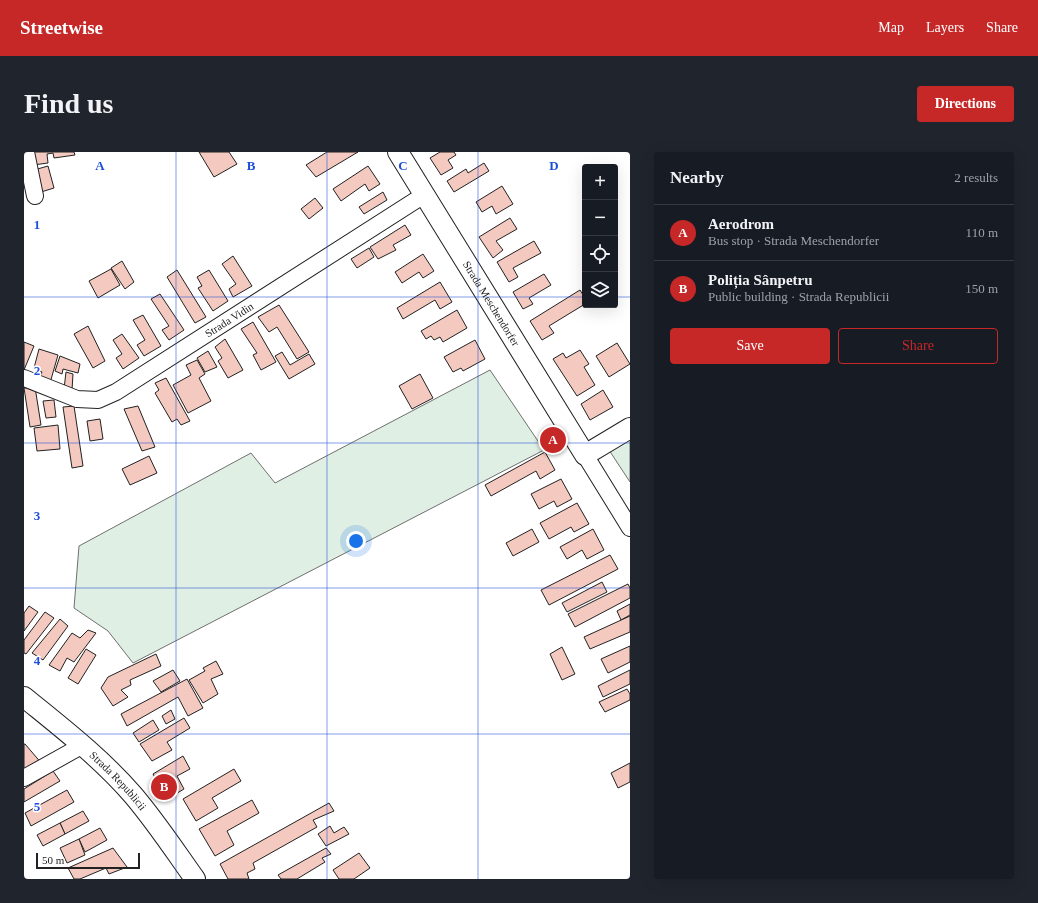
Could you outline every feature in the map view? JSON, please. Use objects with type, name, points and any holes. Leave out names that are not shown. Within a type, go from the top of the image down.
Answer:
[{"type":"main road","name":"Strada Meschendorfer","points":[[398,152],[585,455]]},
{"type":"main road","points":[[585,455],[630,428]]},
{"type":"main road","name":"Strada Republicii","points":[[24,697],[83,745],[132,795],[153,820],[195,879]]},
{"type":"street","points":[[26,152],[35,196]]},
{"type":"street","name":"Strada Vidin","points":[[24,378],[77,399],[98,400],[116,392],[424,196]]},
{"type":"street","name":"Strada Meschendorfer","points":[[585,455],[630,528]]},
{"type":"street","points":[[24,778],[83,745]]},
{"type":"green space","points":[[490,370],[544,450],[133,663],[108,631],[74,608],[79,546],[251,453],[275,483]]},
{"type":"green space","points":[[630,433],[630,482],[607,447]]},
{"type":"building","points":[[30,152],[74,152],[75,155],[54,158],[53,153],[47,154],[48,163],[33,165]]},
{"type":"building","points":[[199,152],[229,152],[237,164],[214,177]]},
{"type":"building","points":[[327,152],[358,152],[316,177],[306,165]]},
{"type":"building","points":[[440,152],[454,152],[456,155],[448,160],[453,168],[441,175],[430,158]]},
{"type":"building","points":[[484,163],[489,171],[454,192],[447,181],[466,169],[468,173]]},
{"type":"building","points":[[48,166],[54,188],[41,192],[34,170]]},
{"type":"building","points":[[368,166],[380,184],[369,191],[365,184],[341,201],[333,189]]},
{"type":"building","points":[[502,186],[513,204],[496,214],[492,206],[482,212],[476,202]]},
{"type":"building","points":[[383,192],[387,200],[364,214],[359,207]]},
{"type":"building","points":[[315,198],[323,208],[309,219],[301,209]]},
{"type":"building","points":[[510,218],[517,229],[496,241],[503,250],[493,258],[479,237]]},
{"type":"building","points":[[405,225],[411,235],[393,245],[396,250],[378,259],[370,247]]},
{"type":"building","points":[[534,241],[541,253],[513,268],[518,277],[509,282],[497,262]]},
{"type":"building","points":[[369,248],[374,257],[357,268],[351,259]]},
{"type":"building","points":[[423,254],[434,271],[423,278],[419,272],[402,283],[395,272]]},
{"type":"building","points":[[233,256],[252,286],[233,297],[229,289],[236,284],[222,264]]},
{"type":"building","points":[[122,261],[134,282],[125,289],[111,268]]},
{"type":"building","points":[[111,269],[120,285],[98,298],[89,281]]},
{"type":"building","points":[[177,270],[206,317],[195,323],[167,277]]},
{"type":"building","points":[[209,270],[228,301],[213,311],[198,288],[202,286],[197,277]]},
{"type":"building","points":[[544,274],[551,285],[529,298],[533,304],[523,309],[513,292]]},
{"type":"building","points":[[440,282],[452,302],[440,309],[435,300],[403,319],[397,308]]},
{"type":"building","points":[[580,290],[582,293],[582,306],[549,326],[554,333],[542,340],[530,321]]},
{"type":"building","points":[[160,294],[184,330],[169,340],[162,330],[169,326],[151,299]]},
{"type":"building","points":[[279,305],[309,352],[297,359],[277,327],[269,332],[258,317]]},
{"type":"building","points":[[457,310],[467,328],[443,342],[440,337],[434,340],[431,336],[426,339],[421,331]]},
{"type":"building","points":[[143,315],[161,346],[144,356],[137,345],[145,340],[133,320]]},
{"type":"building","points":[[253,322],[276,362],[261,370],[253,355],[257,353],[241,329]]},
{"type":"building","points":[[88,326],[105,361],[93,368],[74,334]]},
{"type":"building","points":[[122,334],[139,358],[123,369],[116,358],[122,354],[113,340]]},
{"type":"building","points":[[225,339],[243,370],[228,378],[218,361],[222,358],[215,347]]},
{"type":"building","points":[[475,340],[485,359],[463,371],[461,368],[453,372],[444,357]]},
{"type":"building","points":[[24,342],[34,346],[24,370]]},
{"type":"building","points":[[617,343],[630,364],[609,377],[596,356]]},
{"type":"building","points":[[39,349],[58,355],[50,383],[39,378],[42,372],[34,368]]},
{"type":"building","points":[[580,350],[589,364],[584,367],[595,385],[577,396],[553,359],[563,353],[566,358]]},
{"type":"building","points":[[208,351],[217,367],[205,372],[197,358]]},
{"type":"building","points":[[282,352],[290,365],[309,354],[315,364],[289,379],[275,356]]},
{"type":"building","points":[[60,356],[80,364],[78,373],[63,369],[62,374],[55,371]]},
{"type":"building","points":[[197,360],[205,374],[199,378],[211,401],[188,413],[173,385],[191,375],[186,365]]},
{"type":"building","points":[[66,372],[73,374],[72,390],[64,389]]},
{"type":"building","points":[[420,374],[433,398],[412,409],[399,386]]},
{"type":"building","points":[[166,378],[190,421],[181,425],[177,419],[172,422],[155,393],[159,390],[155,383]]},
{"type":"building","points":[[35,387],[41,425],[30,427],[24,388]]},
{"type":"building","points":[[603,390],[613,407],[590,420],[581,404]]},
{"type":"building","points":[[54,400],[56,417],[46,418],[43,401]]},
{"type":"building","points":[[74,406],[83,466],[72,468],[63,407]]},
{"type":"building","points":[[138,406],[155,447],[142,451],[124,409]]},
{"type":"building","points":[[100,419],[103,439],[90,441],[87,421]]},
{"type":"building","points":[[58,425],[60,449],[37,451],[34,428]]},
{"type":"building","points":[[545,452],[555,470],[540,479],[536,471],[491,496],[485,485]]},
{"type":"building","points":[[149,456],[157,473],[130,485],[122,469]]},
{"type":"building","points":[[561,479],[572,499],[557,507],[554,501],[539,509],[531,494]]},
{"type":"building","points":[[577,503],[589,524],[574,532],[571,527],[549,539],[540,523]]},
{"type":"building","points":[[532,529],[539,542],[513,556],[506,543]]},
{"type":"building","points":[[593,529],[604,550],[587,559],[582,550],[567,559],[560,547]]},
{"type":"building","points":[[610,555],[618,569],[549,605],[541,590]]},
{"type":"building","points":[[602,582],[607,592],[567,612],[562,603]]},
{"type":"building","points":[[628,584],[630,588],[630,598],[575,627],[568,614]]},
{"type":"building","points":[[630,604],[630,615],[621,620],[617,611]]},
{"type":"building","points":[[29,606],[38,612],[24,631],[24,613]]},
{"type":"building","points":[[45,612],[54,618],[26,654],[24,653],[24,640]]},
{"type":"building","points":[[630,616],[630,632],[590,649],[584,637]]},
{"type":"building","points":[[60,619],[68,626],[43,660],[32,653]]},
{"type":"building","points":[[88,630],[96,633],[74,662],[67,658],[60,671],[49,665],[72,633],[80,638]]},
{"type":"building","points":[[630,646],[630,662],[608,673],[601,659]]},
{"type":"building","points":[[562,647],[575,674],[562,680],[550,654]]},
{"type":"building","points":[[86,649],[96,655],[78,684],[68,678]]},
{"type":"building","points":[[156,654],[161,666],[130,680],[131,685],[121,690],[128,697],[113,706],[101,688],[108,677]]},
{"type":"building","points":[[216,661],[223,674],[211,679],[218,694],[203,703],[189,680],[205,671],[203,668]]},
{"type":"building","points":[[173,670],[180,681],[161,692],[153,681]]},
{"type":"building","points":[[630,670],[630,684],[603,697],[598,686]]},
{"type":"building","points":[[187,679],[203,708],[188,716],[178,697],[127,726],[121,714]]},
{"type":"building","points":[[627,689],[630,694],[630,700],[605,712],[599,702]]},
{"type":"building","points":[[171,710],[175,719],[166,724],[162,716]]},
{"type":"building","points":[[184,718],[190,728],[167,742],[172,750],[152,761],[140,744]]},
{"type":"building","points":[[153,720],[159,730],[139,742],[133,733]]},
{"type":"building","points":[[24,744],[43,765],[24,774]]},
{"type":"building","points":[[183,756],[190,769],[177,776],[184,789],[167,799],[153,774]]},
{"type":"building","points":[[630,763],[630,782],[618,788],[611,773]]},
{"type":"building","points":[[234,769],[241,781],[212,798],[218,808],[196,821],[183,799]]},
{"type":"building","points":[[53,771],[60,781],[24,802],[24,789]]},
{"type":"building","points":[[67,790],[74,802],[31,826],[25,813]]},
{"type":"building","points":[[252,800],[259,813],[227,831],[234,845],[215,856],[199,829]]},
{"type":"building","points":[[329,803],[334,811],[313,820],[317,827],[253,863],[255,869],[247,873],[249,879],[228,879],[220,864]]},
{"type":"building","points":[[83,811],[89,821],[65,834],[60,823]]},
{"type":"building","points":[[60,823],[65,834],[43,846],[37,835]]},
{"type":"building","points":[[330,826],[334,833],[344,827],[349,834],[326,846],[318,834]]},
{"type":"building","points":[[100,828],[107,840],[85,852],[79,839]]},
{"type":"building","points":[[79,839],[85,855],[67,863],[60,848]]},
{"type":"building","points":[[113,848],[127,867],[109,874],[106,868],[80,879],[74,879],[68,868]]},
{"type":"building","points":[[326,848],[331,854],[322,858],[325,862],[297,879],[281,879],[278,875]]},
{"type":"building","points":[[359,853],[370,868],[354,879],[339,879],[333,870]]},
{"type":"place","name":"Aerodrom","points":[[553,440]]},
{"type":"place","name":"Poliția Sânpetru","points":[[164,787]]}]
